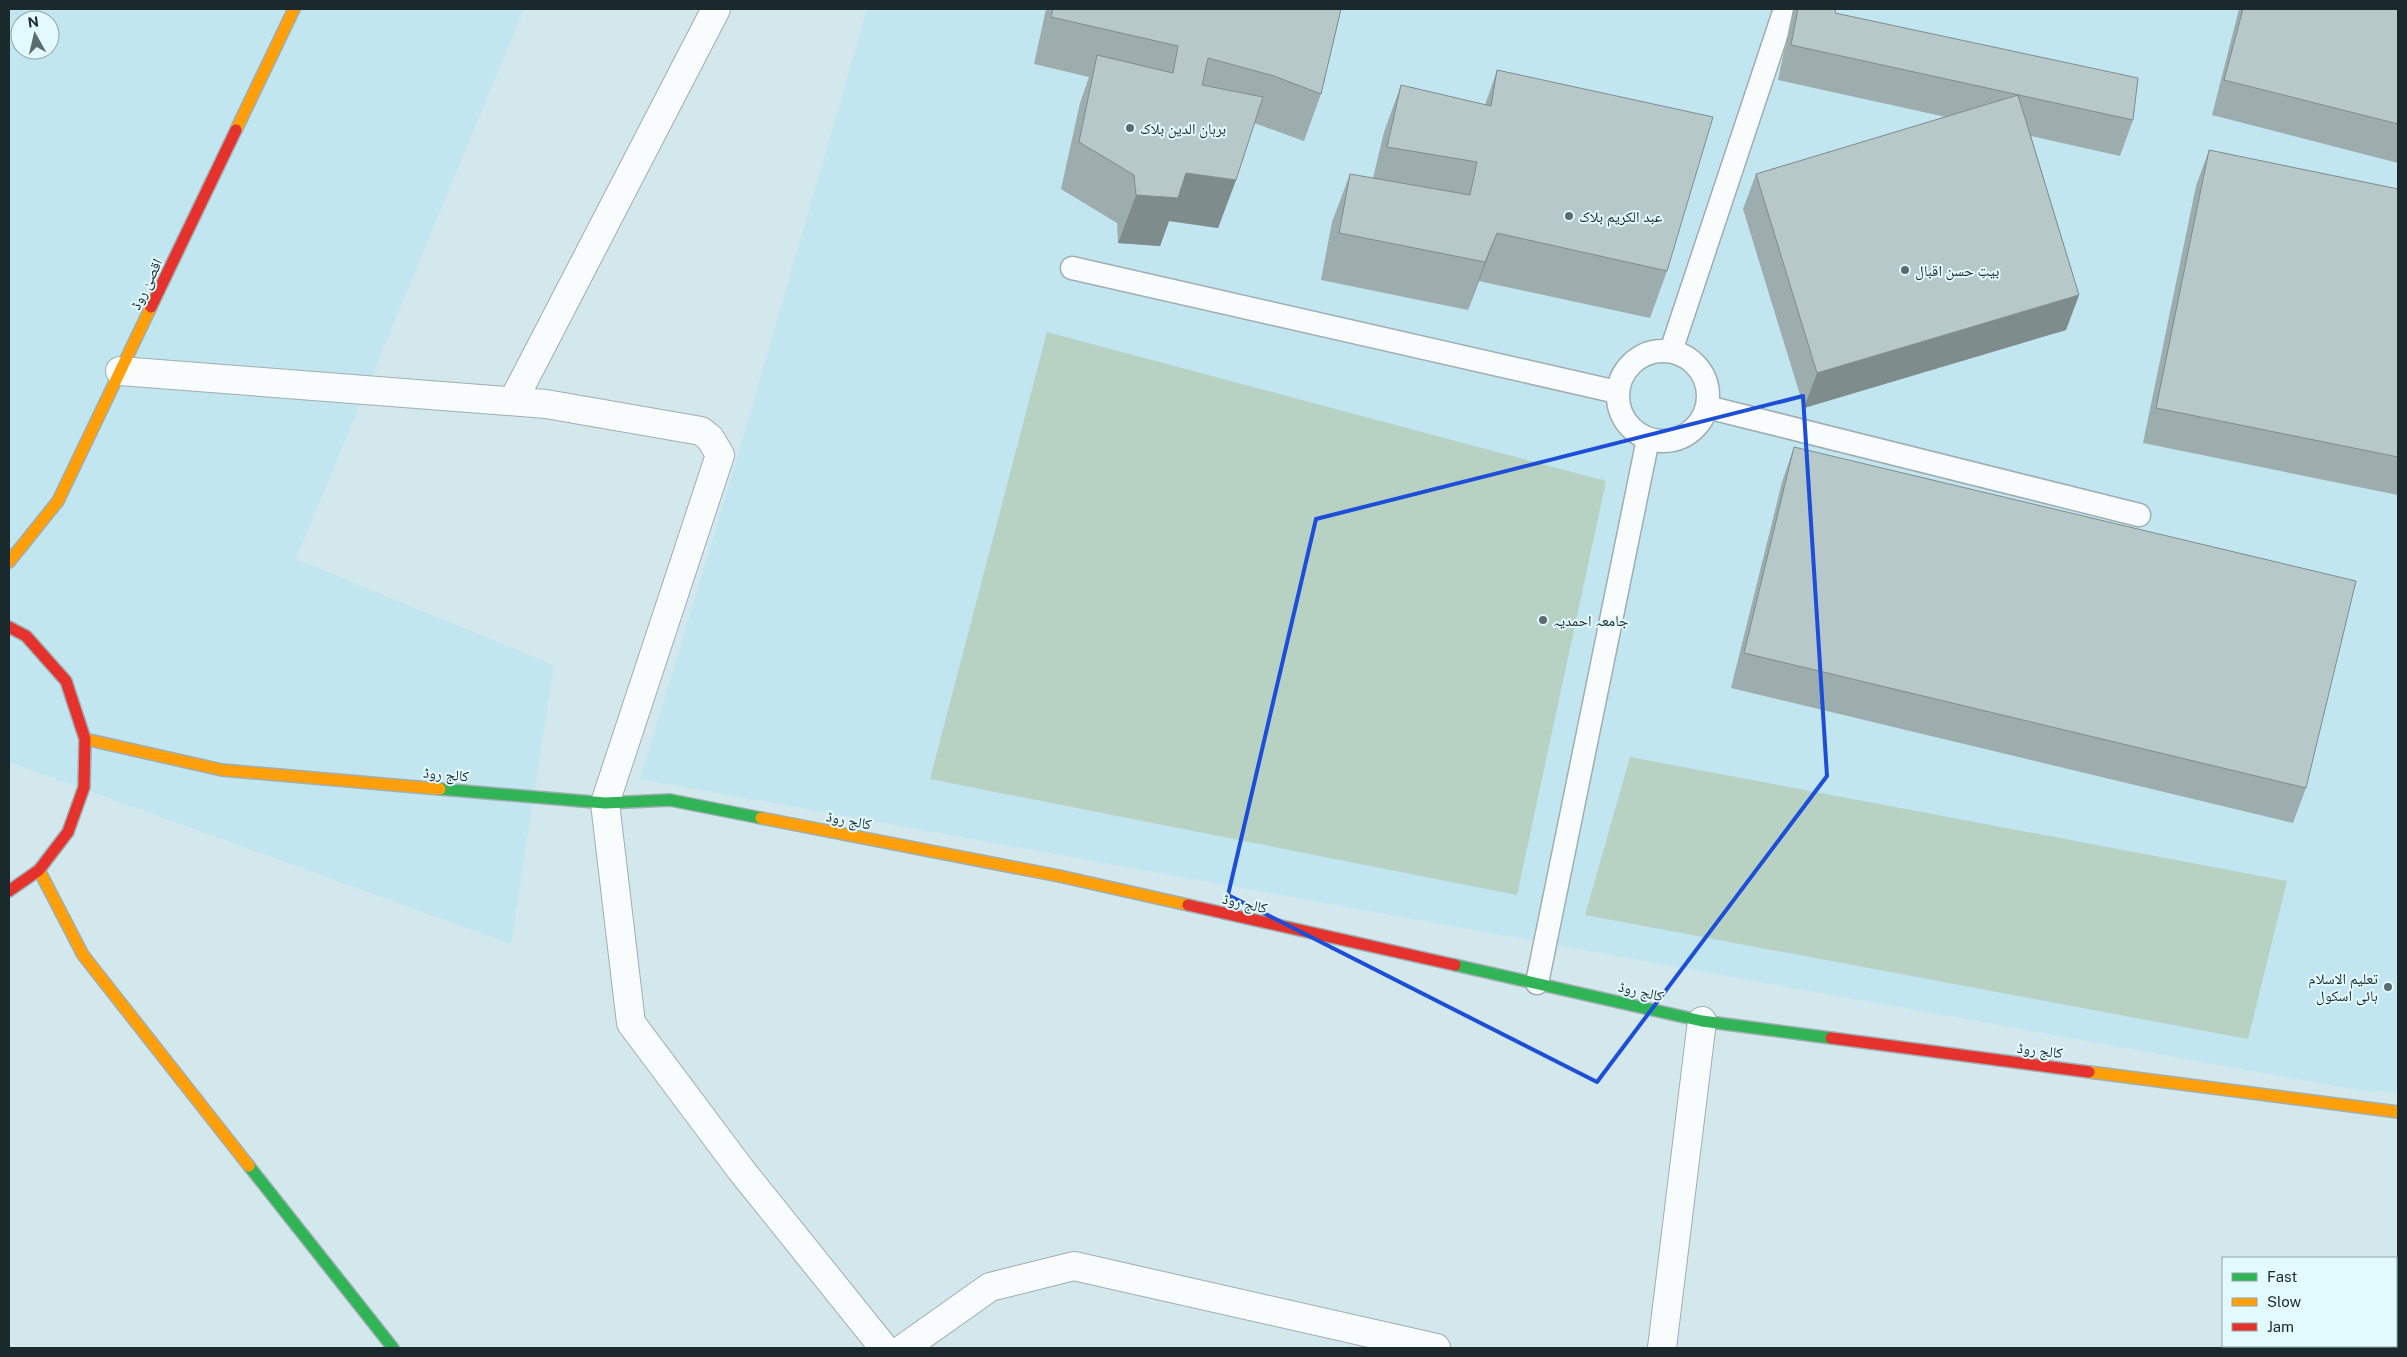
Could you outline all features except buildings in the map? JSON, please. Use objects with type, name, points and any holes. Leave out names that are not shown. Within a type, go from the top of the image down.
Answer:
[{"type":"main road","name":"اقصیٰ روڈ","points":[[9,562],[58,501],[294,9]]},
{"type":"main road","points":[[9,627],[26,636],[66,681],[85,739],[84,787],[68,832],[39,870],[9,891]]},
{"type":"main road","name":"کالج روڈ","points":[[85,739],[222,770],[605,803],[670,800],[1059,876],[1702,1021],[2398,1112]]},
{"type":"main road","points":[[39,870],[83,955],[393,1348]]},
{"type":"street","points":[[512,402],[716,9]]},
{"type":"street","points":[[120,372],[546,404],[702,432],[710,438],[720,455],[605,803],[631,1023],[741,1170],[884,1348]]},
{"type":"street","points":[[1662,1348],[1702,1021]]},
{"type":"street","points":[[904,1348],[990,1287],[1074,1266],[1436,1348]]},
{"type":"lane","points":[[1671,351],[1785,9]]},
{"type":"lane","points":[[1072,268],[1617,392]]},
{"type":"lane","points":[[1656,351],[1671,351],[1685,356],[1696,365],[1706,385],[1707,406],[1701,420],[1692,431],[1678,438],[1663,441],[1648,439],[1635,432],[1625,421],[1618,407],[1617,392],[1621,377],[1629,365],[1641,355],[1656,351]]},
{"type":"lane","points":[[1707,406],[2139,516]]},
{"type":"lane","points":[[1537,983],[1648,439]]},
{"type":"highlighted area","points":[[1803,396],[1827,776],[1597,1082],[1228,895],[1316,519]]},
{"type":"shaded area","points":[[9,9],[524,9],[296,559],[554,665],[511,944],[9,762]]},
{"type":"shaded area","name":"جامعہ احمدیہ","points":[[867,9],[2398,9],[2398,1093],[2357,1090],[640,779],[736,462]]},
{"type":"green space","points":[[1047,332],[1606,481],[1517,895],[930,779]]},
{"type":"green space","points":[[1630,757],[2287,881],[2248,1039],[1585,915]]},
{"type":"traffic: fast","points":[[440,789],[605,803],[670,800],[761,818]]},
{"type":"traffic: fast","points":[[1455,965],[1702,1021],[1831,1038]]},
{"type":"traffic: fast","points":[[249,1166],[393,1348]]},
{"type":"traffic: slow","points":[[236,130],[294,9]]},
{"type":"traffic: slow","points":[[9,562],[58,501],[151,307]]},
{"type":"traffic: slow","points":[[85,739],[222,770],[440,789]]},
{"type":"traffic: slow","points":[[761,818],[1059,876],[1188,905]]},
{"type":"traffic: slow","points":[[39,870],[83,955],[249,1166]]},
{"type":"traffic: slow","points":[[2089,1072],[2398,1112]]},
{"type":"traffic: jam","points":[[151,307],[236,130]]},
{"type":"traffic: jam","points":[[9,627],[26,636],[66,681],[85,739],[84,787],[68,832],[39,870],[9,891]]},
{"type":"traffic: jam","points":[[1188,905],[1455,965]]},
{"type":"traffic: jam","points":[[1831,1038],[2089,1072]]},
{"type":"place","name":"برہان الدین بلاک","points":[[1130,128]]},
{"type":"place","name":"عبد الکریم بلاک","points":[[1569,216]]},
{"type":"place","name":"بیتِ حسن اقبال","points":[[1905,270]]},
{"type":"place","name":"جامعہ احمدیہ","points":[[1543,620]]},
{"type":"place","name":"تعلیم الاسلام ہائی اسکول","points":[[2388,987]]}]
